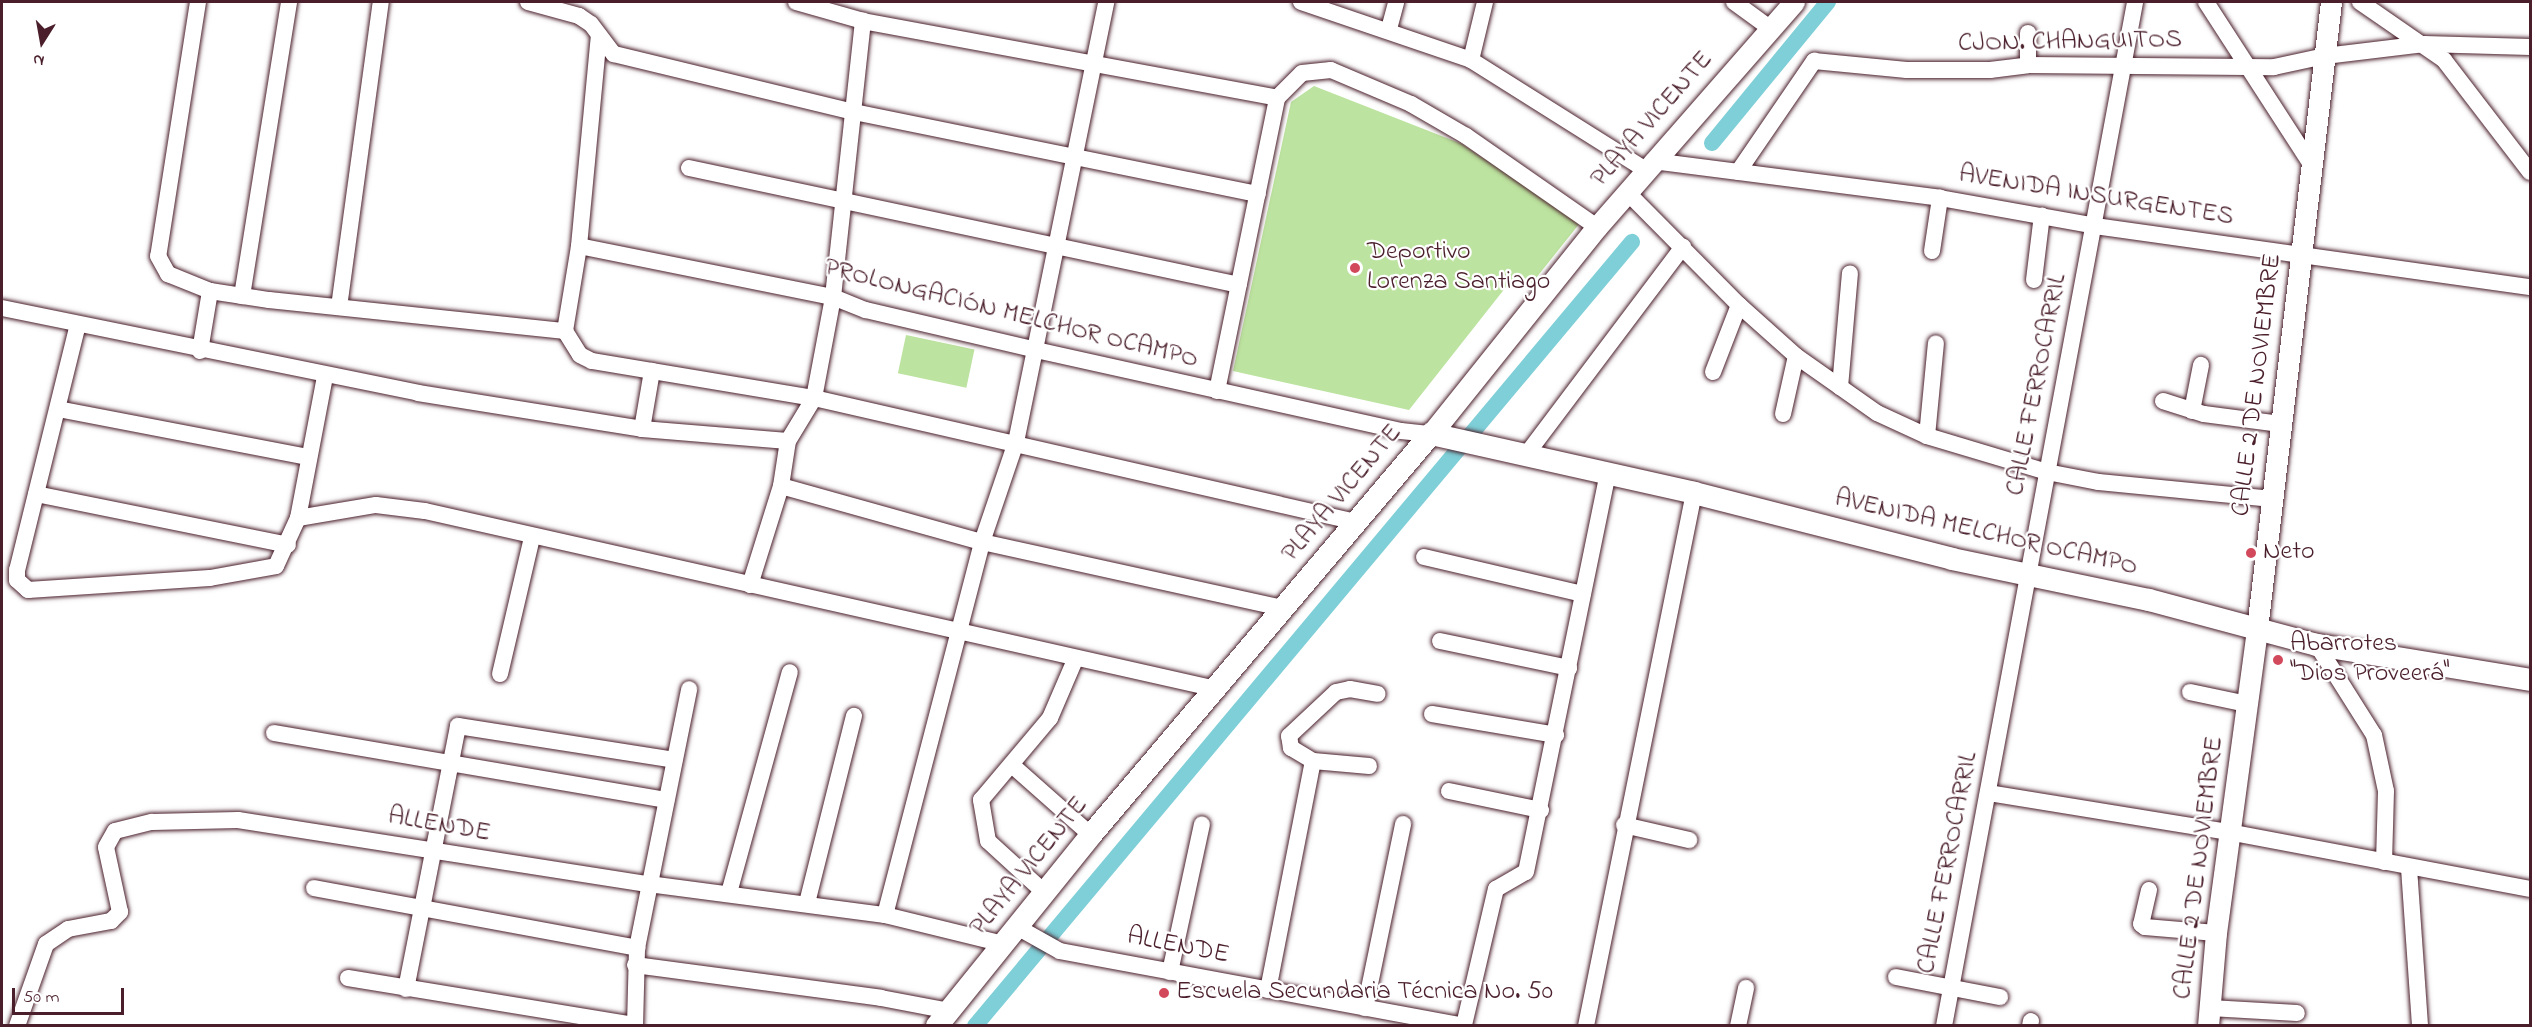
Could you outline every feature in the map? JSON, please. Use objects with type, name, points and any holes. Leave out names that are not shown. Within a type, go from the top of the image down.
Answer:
[{"type":"main road","name":"AVENIDA MELCHOR OCAMPO","points":[[1442,436],[1694,493],[2028,575],[2149,600],[2317,645],[2530,680]]},
{"type":"main road","name":"PLAYA VICENTE","points":[[943,1018],[1018,937],[1045,893],[1091,835],[1356,522],[1442,436]]},
{"type":"street","points":[[198,2],[158,256],[168,274],[210,291],[242,296],[565,331]]},
{"type":"street","points":[[242,296],[289,2]]},
{"type":"street","points":[[339,308],[381,2]]},
{"type":"street","points":[[528,2],[579,16],[614,54],[854,112],[1258,194]]},
{"type":"street","points":[[796,2],[863,21],[1094,62],[1277,98]]},
{"type":"street","points":[[885,915],[982,542],[1016,442],[1106,2]]},
{"type":"street","points":[[1301,2],[1318,3],[1471,60],[1650,165]]},
{"type":"street","points":[[1389,29],[1396,2]]},
{"type":"street","points":[[1471,60],[1485,2]]},
{"type":"street","points":[[1734,2],[1771,29]]},
{"type":"street","name":"PLAYA VICENTE","points":[[1442,436],[1597,227],[1794,2]]},
{"type":"street","name":"CALLE FERROCARRIL","points":[[1944,1026],[2095,226],[2134,2]]},
{"type":"street","points":[[2206,2],[2312,166]]},
{"type":"street","name":"CALLE 2 DE NOVIEMBRE","points":[[2209,1017],[2216,933],[2258,629],[2280,424],[2331,2]]},
{"type":"street","points":[[2360,2],[2424,45],[2461,77],[2530,172]]},
{"type":"street","points":[[750,585],[781,486],[788,441],[814,398],[833,297],[863,21]]},
{"type":"street","points":[[2028,33],[2028,65]]},
{"type":"street","points":[[599,36],[579,246],[565,331],[580,355],[652,371],[814,398],[1016,442],[1356,522]]},
{"type":"street","name":"CJON. CHANGUITOS","points":[[1738,172],[1814,61],[1907,70],[1990,70],[2028,65],[2248,67],[2284,66],[2325,56],[2424,45],[2530,47]]},
{"type":"street","points":[[1218,386],[1277,98],[1302,73],[1315,69],[1357,78],[1466,136],[1597,227]]},
{"type":"street","name":"AVENIDA INSURGENTES","points":[[1650,165],[1738,172],[1940,198],[2095,226],[2530,287]]},
{"type":"street","points":[[689,168],[845,199],[1057,248],[1239,285]]},
{"type":"street","points":[[1627,192],[1739,305],[1796,356],[1877,413],[1927,436],[2047,472],[2099,482],[2272,499]]},
{"type":"street","points":[[1932,251],[1940,198]]},
{"type":"street","points":[[2034,280],[2042,215]]},
{"type":"street","name":"PROLONGACIÓN MELCHOR OCAMPO","points":[[579,246],[833,297],[866,310],[1218,386],[1401,431],[1442,436]]},
{"type":"street","points":[[1526,455],[1683,246]]},
{"type":"street","points":[[1840,387],[1850,273]]},
{"type":"street","points":[[200,351],[210,291]]},
{"type":"street","points":[[1713,372],[1739,305]]},
{"type":"street","points":[[2,308],[325,376],[642,429],[788,441]]},
{"type":"street","points":[[78,324],[17,570],[17,580],[28,590],[263,571],[276,566],[288,545],[298,518],[325,376]]},
{"type":"street","points":[[1927,436],[1936,343]]},
{"type":"street","points":[[1782,414],[1796,356]]},
{"type":"street","points":[[2192,411],[2201,365]]},
{"type":"street","points":[[642,429],[652,371]]},
{"type":"street","points":[[2163,401],[2192,411],[2280,424]]},
{"type":"street","points":[[58,409],[308,457]]},
{"type":"street","points":[[1464,1025],[1496,889],[1526,872],[1541,810],[1608,474]]},
{"type":"street","points":[[781,486],[982,542],[1283,608]]},
{"type":"street","points":[[1586,1026],[1624,825],[1694,493]]},
{"type":"street","points":[[36,494],[288,545]]},
{"type":"street","points":[[298,518],[376,505],[425,511],[532,538],[750,585],[1075,660],[1216,689]]},
{"type":"street","points":[[500,674],[532,538]]},
{"type":"street","points":[[1424,557],[1583,594]]},
{"type":"street","points":[[1440,641],[1569,668]]},
{"type":"street","points":[[2317,645],[2374,735],[2386,791],[2384,862]]},
{"type":"street","points":[[1045,893],[988,841],[981,800],[990,786],[1013,766],[1050,718],[1075,660]]},
{"type":"street","points":[[729,893],[790,672]]},
{"type":"street","points":[[348,978],[635,1025],[637,948],[689,689]]},
{"type":"street","points":[[1370,766],[1313,761],[1291,748],[1289,736],[1336,692],[1350,689],[1378,694]]},
{"type":"street","points":[[2190,692],[2247,704]]},
{"type":"street","points":[[1432,714],[1556,735]]},
{"type":"street","points":[[807,903],[855,716]]},
{"type":"street","points":[[406,989],[451,763],[461,724],[674,760]]},
{"type":"street","points":[[274,733],[666,800]]},
{"type":"street","points":[[1268,990],[1313,761]]},
{"type":"street","points":[[1013,766],[1091,835]]},
{"type":"street","points":[[1449,791],[1541,810]]},
{"type":"street","points":[[1988,793],[2229,832],[2409,868],[2530,889]]},
{"type":"street","name":"ALLENDE","points":[[17,1026],[46,944],[68,929],[111,921],[120,912],[106,847],[115,831],[152,822],[238,820],[649,885],[807,903],[1018,937],[1060,951],[1464,1025]]},
{"type":"street","points":[[1170,972],[1202,824]]},
{"type":"street","points":[[1365,1008],[1403,824]]},
{"type":"street","points":[[1624,825],[1689,840]]},
{"type":"street","points":[[2409,868],[2420,1026]]},
{"type":"street","points":[[314,888],[422,905],[637,948]]},
{"type":"street","points":[[2149,890],[2141,924],[2145,927],[2216,933]]},
{"type":"street","points":[[635,965],[881,998],[943,1018]]},
{"type":"street","points":[[1896,977],[2000,997]]},
{"type":"street","points":[[1738,1026],[1746,988]]},
{"type":"street","points":[[2209,1017],[2297,1013]]},
{"type":"green space","points":[[1314,86],[1462,144],[1580,223],[1532,283],[1517,273],[1409,410],[1233,371],[1291,102]]},
{"type":"green space","points":[[906,335],[974,350],[966,388],[898,373]]},
{"type":"waterway","points":[[1712,143],[1828,2]]},
{"type":"waterway","points":[[975,1026],[1632,242]]},
{"type":"place","name":"Deportivo Lorenza Santiago","points":[[1355,268]]},
{"type":"place","name":"Neto","points":[[2251,553]]},
{"type":"place","name":"Abarrotes \"Dios Proveerá\"","points":[[2278,660]]},
{"type":"place","name":"Escuela Secundaria Técnica No. 50","points":[[1164,993]]}]
